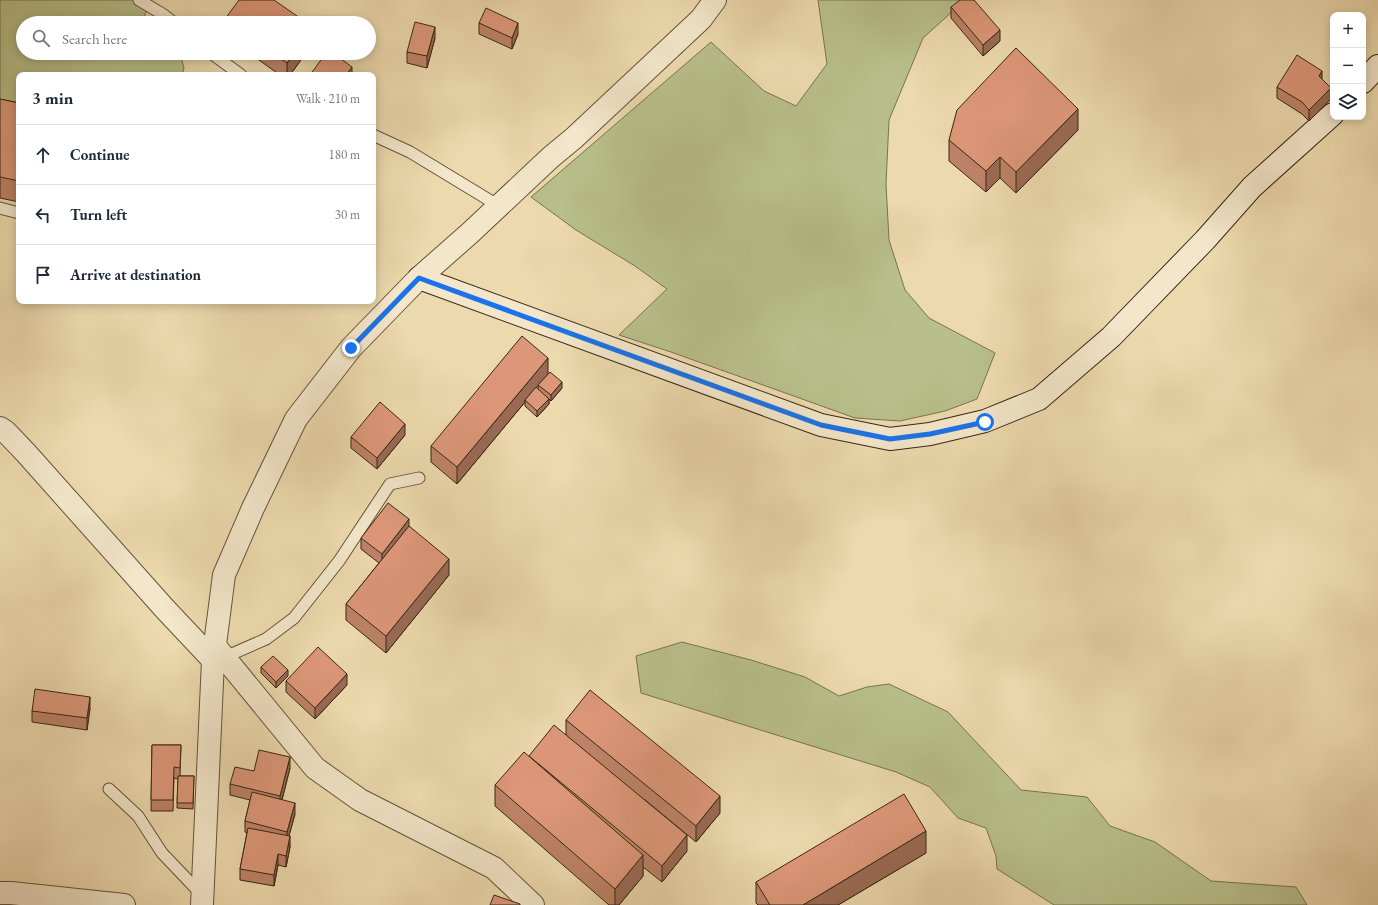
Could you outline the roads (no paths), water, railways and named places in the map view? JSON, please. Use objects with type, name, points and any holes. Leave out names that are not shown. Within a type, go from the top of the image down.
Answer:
[{"type":"street","points":[[202,900],[224,575],[253,508],[296,419],[351,348],[419,278],[551,157],[574,138],[701,19],[714,0]]},
{"type":"street","points":[[1366,79],[1378,66]]},
{"type":"street","points":[[419,278],[821,425],[890,439],[930,434],[985,422],[1039,399],[1112,337],[1205,240],[1252,187],[1330,117]]},
{"type":"street","points":[[0,428],[6,432],[26,453],[165,609],[218,654],[315,768],[360,800],[494,868],[533,905]]},
{"type":"street","points":[[0,893],[11,892],[124,905]]},
{"type":"lane","points":[[139,0],[165,16]]},
{"type":"lane","points":[[220,60],[236,72]]},
{"type":"lane","points":[[376,136],[410,152],[498,206]]},
{"type":"lane","points":[[0,208],[16,212]]},
{"type":"lane","points":[[218,654],[266,639],[294,618],[339,561],[390,484],[419,478]]},
{"type":"lane","points":[[109,789],[138,816],[162,853],[202,900]]}]
